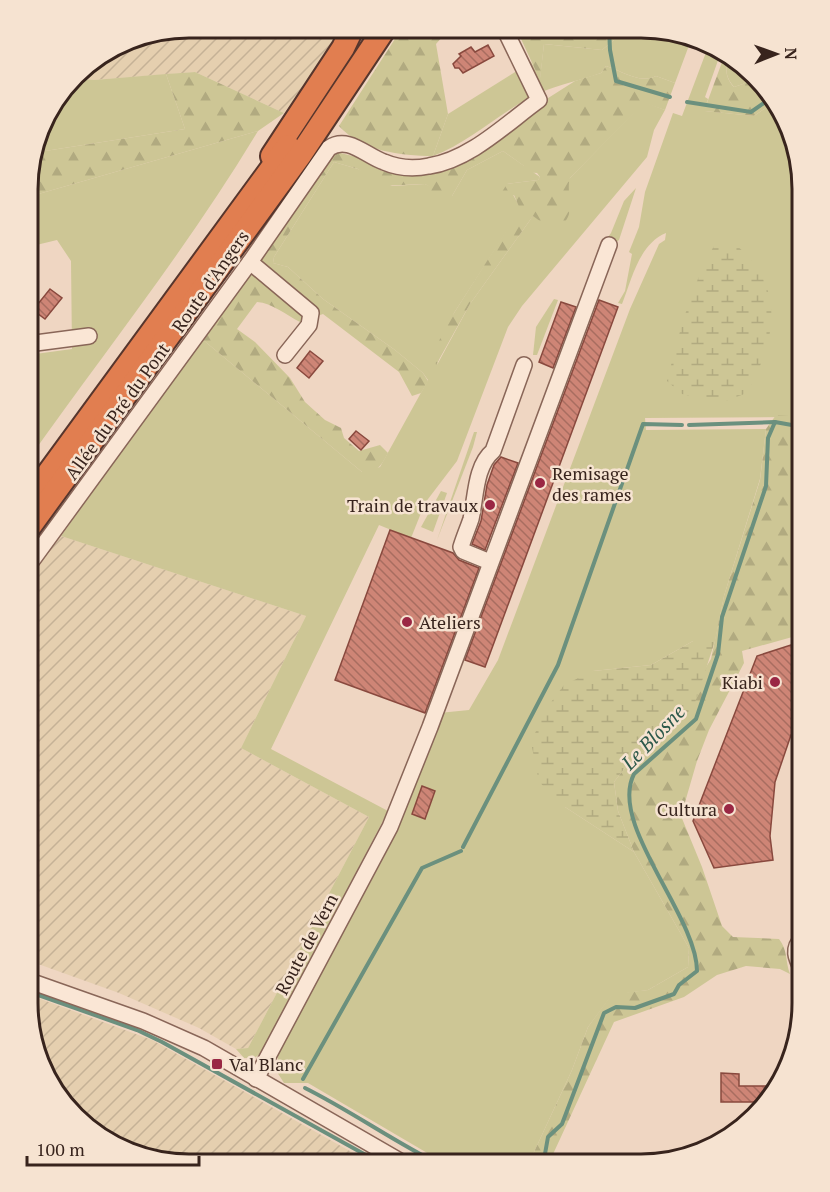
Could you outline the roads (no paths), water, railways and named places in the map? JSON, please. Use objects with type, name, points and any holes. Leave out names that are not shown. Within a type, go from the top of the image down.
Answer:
[{"type":"highway","points":[[263,177],[273,153],[348,38]]},
{"type":"highway","name":"Route d'Angers","points":[[38,487],[263,177],[286,149],[361,38]]},
{"type":"highway","name":"Route d'Angers","points":[[38,515],[301,154],[378,38]]},
{"type":"street","name":"Allée du Pré du Pont","points":[[38,552],[333,145],[348,144],[381,161],[401,166],[415,168],[440,164],[474,147],[539,100],[509,38]]},
{"type":"street","name":"Route de Vern","points":[[256,1079],[390,827],[609,245]]},
{"type":"street","points":[[250,262],[311,312],[309,325],[285,355]]},
{"type":"street","points":[[38,343],[89,336]]},
{"type":"street","points":[[490,562],[463,551],[461,547],[471,517],[472,500],[486,457],[493,451],[524,365]]},
{"type":"street","points":[[38,984],[174,1034],[387,1154]]},
{"type":"waterway","name":"Le Blosne","points":[[609,38],[616,81],[670,97]]},
{"type":"waterway","name":"Le Blosne","points":[[687,102],[751,112],[765,102]]},
{"type":"waterway","points":[[689,425],[775,422]]},
{"type":"waterway","name":"Le Blosne","points":[[545,1154],[548,1137],[562,1124],[604,1013],[616,1007],[635,1008],[674,994],[679,985],[697,971],[693,949],[684,924],[643,844],[633,818],[629,795],[634,774],[696,719],[718,654],[722,617],[766,486],[768,438],[775,422],[792,425]]},
{"type":"waterway","points":[[463,847],[558,665],[643,424],[682,425]]},
{"type":"waterway","points":[[303,1079],[422,868],[461,851]]},
{"type":"waterway","points":[[38,995],[137,1030],[162,1042],[364,1154]]},
{"type":"waterway","points":[[305,1088],[420,1154]]},
{"type":"place","name":"Remisage des rames","points":[[540,483]]},
{"type":"place","name":"Train de travaux","points":[[490,505]]},
{"type":"place","name":"Ateliers","points":[[407,622]]},
{"type":"place","name":"Kiabi","points":[[775,682]]},
{"type":"place","name":"Cultura","points":[[729,809]]},
{"type":"place","name":"Val Blanc","points":[[217,1064]]}]
